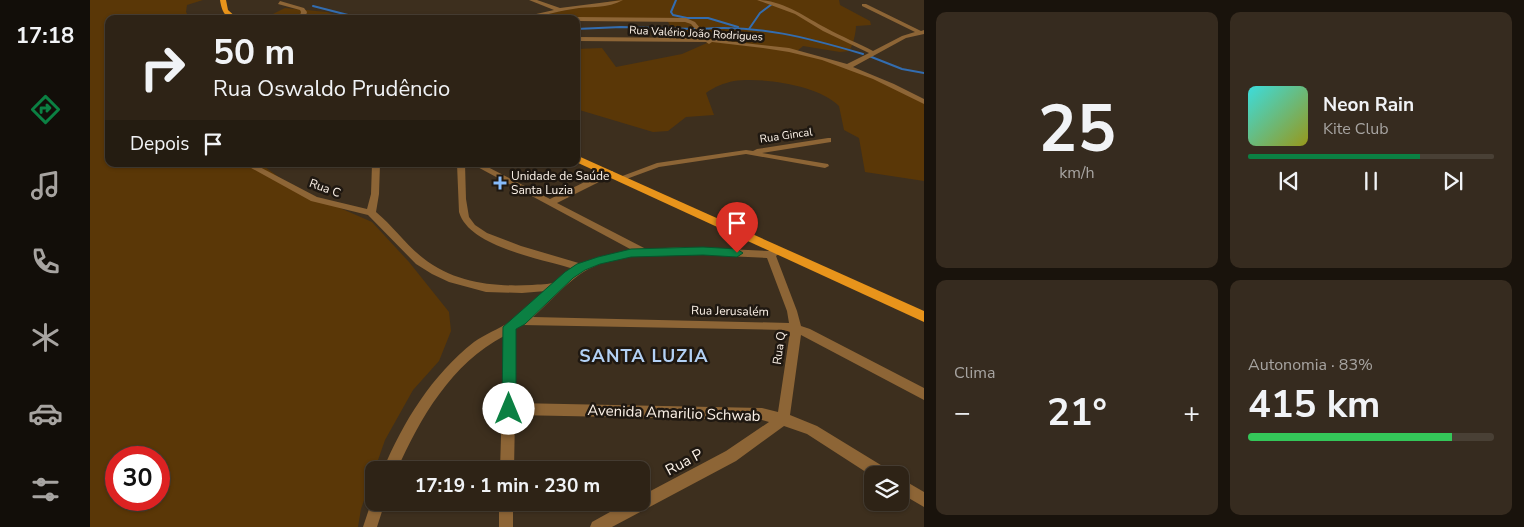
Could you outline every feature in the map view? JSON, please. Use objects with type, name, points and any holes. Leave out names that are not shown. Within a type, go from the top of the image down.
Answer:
[{"type":"main road","points":[[223,0],[225,11],[230,15]]},
{"type":"main road","points":[[580,160],[775,252],[924,317]]},
{"type":"street","points":[[532,0],[560,10]]},
{"type":"street","points":[[536,15],[608,4],[620,0]]},
{"type":"street","points":[[760,0],[796,13],[824,30],[873,53]]},
{"type":"street","points":[[280,3],[302,9],[303,15]]},
{"type":"street","points":[[864,5],[922,32]]},
{"type":"street","points":[[580,19],[686,20],[693,23],[709,42]]},
{"type":"street","points":[[847,67],[904,37],[922,32]]},
{"type":"street","name":"Rua Valério João Rodrigues","points":[[580,39],[636,38],[749,44],[782,49],[818,57],[847,67],[882,81],[924,102]]},
{"type":"street","name":"Rua Gincal","points":[[552,202],[615,176],[666,163],[828,140]]},
{"type":"street","points":[[746,152],[825,166]]},
{"type":"street","name":"Rua C","points":[[254,167],[314,199],[371,213]]},
{"type":"street","points":[[376,167],[375,194],[371,213],[420,261],[453,281],[504,291],[559,286]]},
{"type":"street","points":[[461,167],[465,217],[474,230],[502,243],[581,267]]},
{"type":"street","points":[[482,167],[645,252]]},
{"type":"street","points":[[394,461],[412,424],[442,382],[472,351],[515,324],[581,267],[606,259],[645,252],[775,252]]},
{"type":"street","name":"Rua Q","points":[[775,252],[796,329],[783,419]]},
{"type":"street","points":[[507,461],[515,324]]},
{"type":"street","name":"Rua Jerusalém","points":[[515,324],[774,325],[796,329],[820,339],[924,394]]},
{"type":"street","name":"Avenida Amarilio Schwab","points":[[509,409],[762,414],[783,419],[812,430],[870,466]]},
{"type":"street","name":"Rua P","points":[[597,527],[730,456],[783,419]]},
{"type":"street","points":[[909,491],[924,500]]},
{"type":"street","points":[[370,527],[375,511]]},
{"type":"street","points":[[506,511],[506,527]]},
{"type":"shaded area","points":[[90,0],[203,0],[187,5],[188,15],[105,15],[105,167],[265,167],[292,187],[372,222],[409,262],[449,312],[451,331],[439,361],[413,390],[385,440],[378,461],[365,461],[365,498],[358,527],[90,527]]},
{"type":"shaded area","points":[[618,0],[839,0],[840,5],[870,21],[871,25],[856,26],[854,39],[849,51],[840,52],[803,46],[795,53],[811,56],[844,67],[877,80],[924,103],[924,181],[865,172],[859,138],[844,130],[839,106],[818,93],[790,84],[746,80],[723,84],[706,93],[714,115],[686,117],[668,131],[653,132],[580,110],[580,49],[602,48],[616,67],[682,54],[707,43],[704,33],[673,31],[666,18],[580,19],[580,15],[541,15]]},
{"type":"shaded area","points":[[285,8],[327,12],[335,15],[271,15]]},
{"type":"waterway","points":[[676,0],[671,12],[673,15],[687,18],[708,18],[738,27]]},
{"type":"waterway","points":[[749,29],[760,13],[772,4]]},
{"type":"waterway","points":[[313,6],[348,15]]},
{"type":"waterway","points":[[580,29],[621,27],[696,29]]},
{"type":"waterway","points":[[701,29],[763,30],[803,38],[863,54]]},
{"type":"waterway","points":[[869,56],[902,69],[924,73]]},
{"type":"place","name":"Unidade de Saúde Santa Luzia","points":[[500,183]]},
{"type":"district","name":"SANTA LUZIA","points":[[644,356]]},
{"type":"route","points":[[509,409],[510,327],[548,297],[569,275],[581,267],[631,253],[703,251],[737,253]]}]
